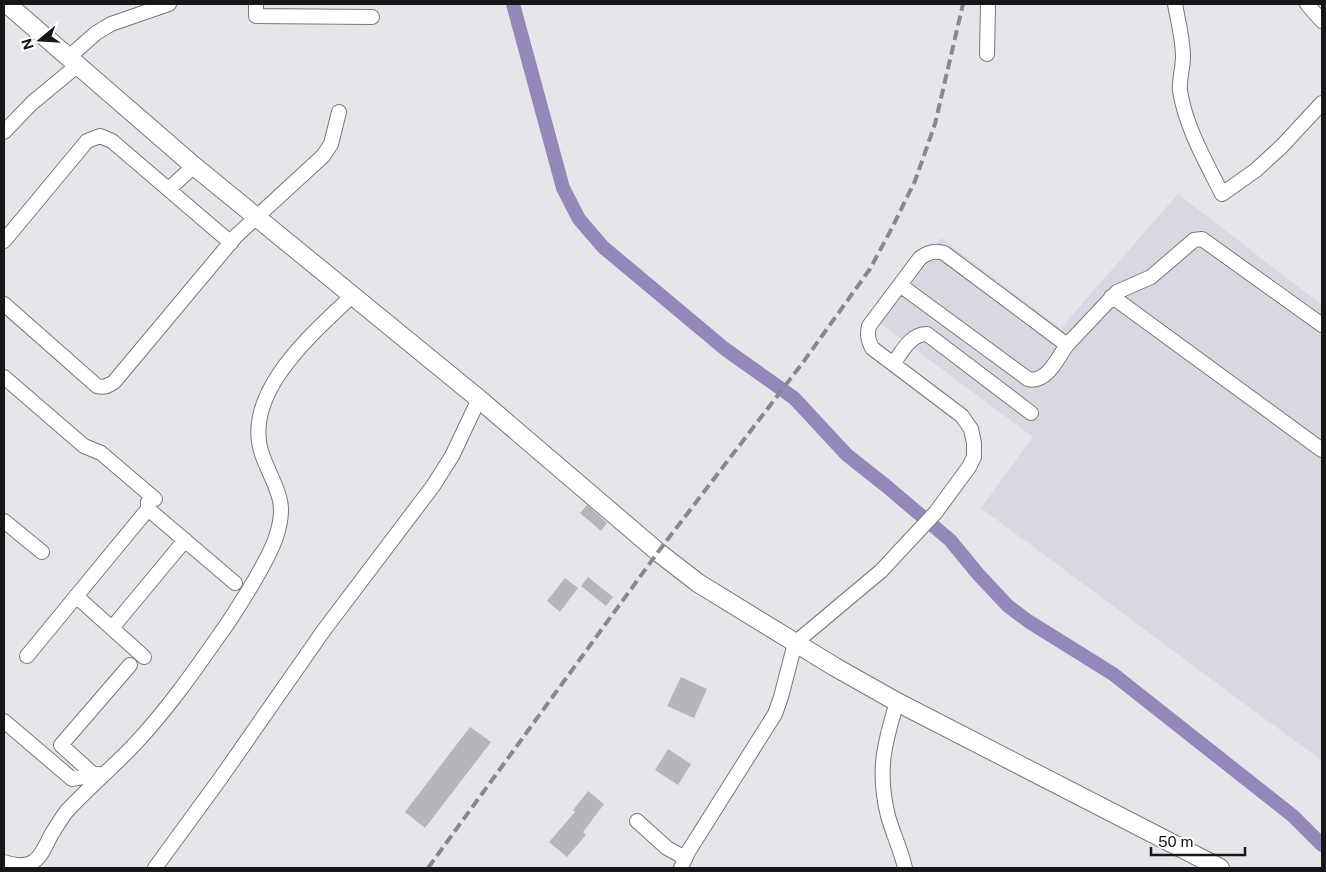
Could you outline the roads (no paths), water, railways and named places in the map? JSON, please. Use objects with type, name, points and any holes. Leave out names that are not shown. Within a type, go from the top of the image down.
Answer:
[{"type":"main road","points":[[7,4],[194,166],[354,295],[658,552],[698,583],[835,667],[897,702],[1220,868]]},
{"type":"street","points":[[4,132],[74,61],[96,33],[111,24],[169,4]]},
{"type":"street","points":[[256,4],[256,16],[363,13]]},
{"type":"street","points":[[987,54],[988,4]]},
{"type":"street","points":[[1175,4],[1183,57],[1180,91],[1191,130],[1222,194],[1256,170],[1282,146],[1322,103]]},
{"type":"street","points":[[1307,4],[1322,21]]},
{"type":"street","points":[[4,304],[97,386],[103,388],[114,382],[231,242],[323,156],[331,144],[339,112]]},
{"type":"street","points":[[4,241],[87,141],[100,136],[112,141],[231,242]]},
{"type":"street","points":[[169,189],[194,166]]},
{"type":"street","points":[[900,286],[1032,380],[1044,376],[1067,345],[1111,297],[1125,287],[1150,277],[1194,240],[1202,239],[1322,325]]},
{"type":"street","points":[[637,821],[683,863],[775,714],[782,697],[795,643],[881,572],[936,512],[969,467],[974,457],[974,443],[970,428],[962,416],[872,348],[868,342],[869,326],[924,255],[935,251],[944,253],[1067,345]]},
{"type":"street","points":[[4,862],[19,865],[28,864],[40,857],[57,824],[66,812],[99,774],[134,745],[189,680],[238,609],[267,560],[280,524],[282,510],[279,495],[258,443],[257,428],[260,412],[268,393],[286,365],[313,332],[354,295]]},
{"type":"street","points":[[1111,297],[1122,303],[1322,450]]},
{"type":"street","points":[[932,336],[944,318]]},
{"type":"street","points":[[893,364],[912,339],[924,334],[932,336],[1031,413]]},
{"type":"street","points":[[4,378],[84,446],[101,453],[150,500],[185,540],[236,583]]},
{"type":"street","points":[[155,868],[324,630],[433,486],[452,456],[479,399]]},
{"type":"street","points":[[27,656],[150,500]]},
{"type":"street","points":[[4,521],[42,552]]},
{"type":"street","points":[[112,628],[185,540]]},
{"type":"street","points":[[76,596],[144,657]]},
{"type":"street","points":[[99,774],[61,745],[130,665]]},
{"type":"street","points":[[897,702],[886,735],[882,767],[882,790],[888,817],[905,868]]},
{"type":"street","points":[[4,721],[72,779],[99,774]]},
{"type":"waterway","points":[[513,4],[563,188],[579,219],[603,247],[725,349],[794,398],[847,455],[950,540],[1008,606],[1028,621],[1113,674],[1293,816],[1322,845]]},
{"type":"railway","points":[[428,868],[658,552],[804,361],[870,269],[915,181],[935,124],[963,4]]}]
